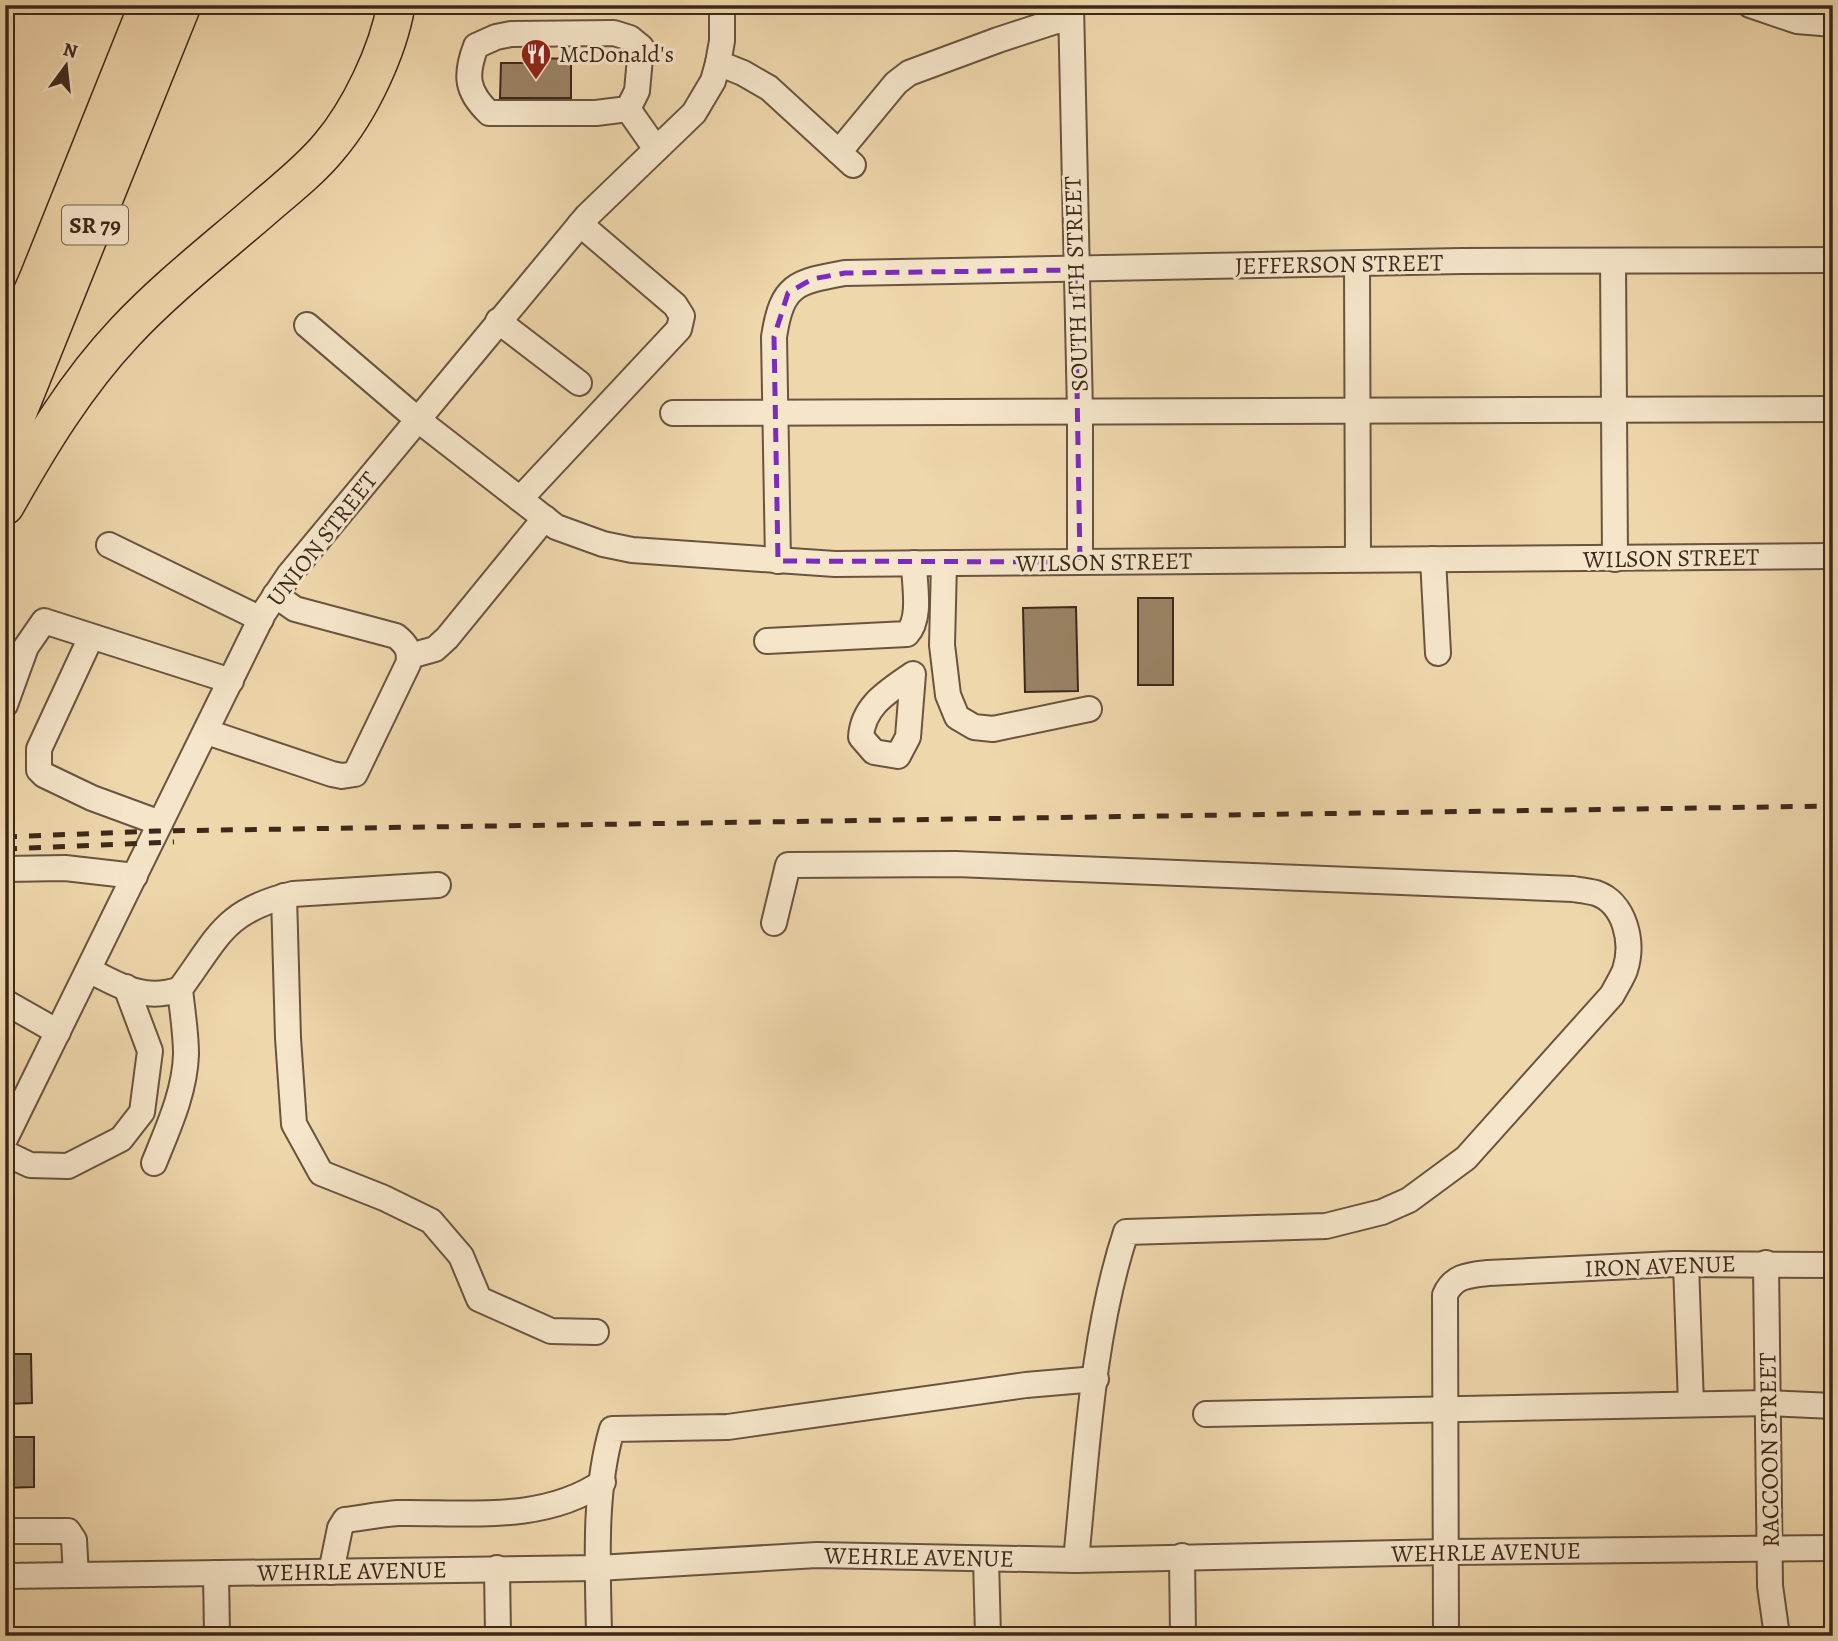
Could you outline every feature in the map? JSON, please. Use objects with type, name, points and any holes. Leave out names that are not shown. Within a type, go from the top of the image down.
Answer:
[{"type":"highway","name":"SR 79","points":[[5,355],[148,5]]},
{"type":"highway","name":"SR 79","points":[[5,444],[182,5]]},
{"type":"highway","points":[[5,506],[59,415],[92,369],[117,341],[154,303],[295,181],[330,147],[368,85],[383,54],[396,5]]},
{"type":"street","name":"UNION STREET","points":[[5,1139],[261,619],[275,596],[289,575],[580,223],[694,113],[713,81],[718,63],[722,41],[722,5]]},
{"type":"street","points":[[1750,5],[1797,20],[1833,24]]},
{"type":"street","points":[[718,63],[769,88],[846,159],[896,83],[909,73],[1053,22],[1071,12]]},
{"type":"street","name":"SOUTH 11TH STREET","points":[[1071,12],[1080,412],[1080,562]]},
{"type":"street","points":[[614,33],[630,38],[641,47],[637,91],[628,109],[596,113],[489,113],[475,100],[468,78],[470,61],[476,46],[511,34],[614,33]]},
{"type":"street","points":[[628,109],[656,149]]},
{"type":"street","points":[[520,499],[679,329],[682,316],[675,304],[580,223]]},
{"type":"street","name":"JEFFERSON STREET","points":[[778,561],[774,337],[777,319],[788,293],[812,279],[845,273],[1357,264],[1833,260]]},
{"type":"street","points":[[1614,261],[1615,559]]},
{"type":"street","points":[[1357,264],[1358,559]]},
{"type":"street","points":[[498,321],[579,383]]},
{"type":"street","name":"WILSON STREET","points":[[307,325],[417,419],[556,527],[603,544],[632,550],[778,561],[914,563],[1833,556]]},
{"type":"street","points":[[673,413],[1833,410]]},
{"type":"street","points":[[410,656],[435,649],[447,638],[545,518]]},
{"type":"street","points":[[109,545],[261,619]]},
{"type":"street","points":[[1433,559],[1438,653]]},
{"type":"street","points":[[913,674],[914,563]]},
{"type":"street","points":[[944,563],[942,645],[948,695],[957,717],[974,727],[993,729],[1089,709]]},
{"type":"street","points":[[207,732],[332,774],[355,774],[410,656],[406,643],[396,636],[295,609],[275,596]]},
{"type":"street","points":[[5,705],[26,648],[44,621],[231,681]]},
{"type":"street","points":[[767,641],[907,634],[914,627]]},
{"type":"street","points":[[91,637],[39,750],[39,769],[44,775],[92,799],[160,823]]},
{"type":"street","points":[[774,923],[788,866],[956,864],[1573,889],[1596,893],[1610,901],[1623,918],[1629,944],[1625,969],[1612,995],[1466,1158],[1409,1200],[1382,1212],[1326,1226],[1126,1232],[1105,1318],[1076,1560]]},
{"type":"street","points":[[5,869],[65,868],[135,876]]},
{"type":"street","points":[[89,970],[149,995],[164,995],[180,989],[218,934],[231,920],[250,908],[284,896],[438,885]]},
{"type":"street","points":[[284,896],[293,1124],[321,1173],[384,1198],[431,1221],[461,1256],[479,1299],[551,1331],[596,1332]]},
{"type":"street","points":[[5,1153],[30,1165],[68,1166],[121,1139],[142,1112],[150,1051],[126,987]]},
{"type":"street","points":[[153,1163],[171,1120],[184,1071],[186,1054],[180,989]]},
{"type":"street","points":[[5,1002],[58,1032]]},
{"type":"street","points":[[1686,1264],[1691,1405]]},
{"type":"street","name":"IRON AVENUE","points":[[1446,1636],[1445,1296],[1456,1280],[1468,1275],[1488,1273],[1686,1264],[1833,1265]]},
{"type":"street","name":"RACCOON STREET","points":[[1766,1264],[1770,1586],[1777,1636]]},
{"type":"street","points":[[599,1636],[598,1568],[603,1482],[605,1457],[612,1429],[728,1427],[1026,1385],[1096,1379]]},
{"type":"street","points":[[1206,1414],[1769,1403],[1833,1406]]},
{"type":"street","points":[[331,1572],[340,1528],[345,1520],[394,1514],[531,1511],[570,1500],[603,1482]]},
{"type":"street","points":[[5,1531],[68,1531],[74,1540],[76,1576]]},
{"type":"street","name":"WEHRLE AVENUE","points":[[5,1576],[598,1568],[817,1555],[1076,1560],[1182,1556],[1833,1548]]},
{"type":"street","points":[[1182,1556],[1183,1636]]},
{"type":"street","points":[[986,1559],[988,1636]]},
{"type":"street","points":[[497,1568],[498,1636]]},
{"type":"street","points":[[216,1573],[218,1636]]},
{"type":"highlighted area","points":[[1075,270],[1080,562],[778,561],[774,337],[788,293],[812,279],[845,273]]},
{"type":"building","name":"McDonald's","points":[[536,58],[571,59],[571,98],[500,98],[501,63],[536,63]]},
{"type":"building","points":[[1138,598],[1173,598],[1173,685],[1138,685]]},
{"type":"building","points":[[1076,607],[1078,691],[1025,692],[1023,608]]},
{"type":"building","points":[[5,1354],[31,1354],[32,1403],[5,1404]]},
{"type":"building","points":[[5,1437],[34,1437],[34,1487],[5,1488]]},
{"type":"railway","points":[[5,837],[156,831],[1833,806]]},
{"type":"railway","points":[[5,849],[174,842]]},
{"type":"place","name":"McDonald's","points":[[536,81]]}]
